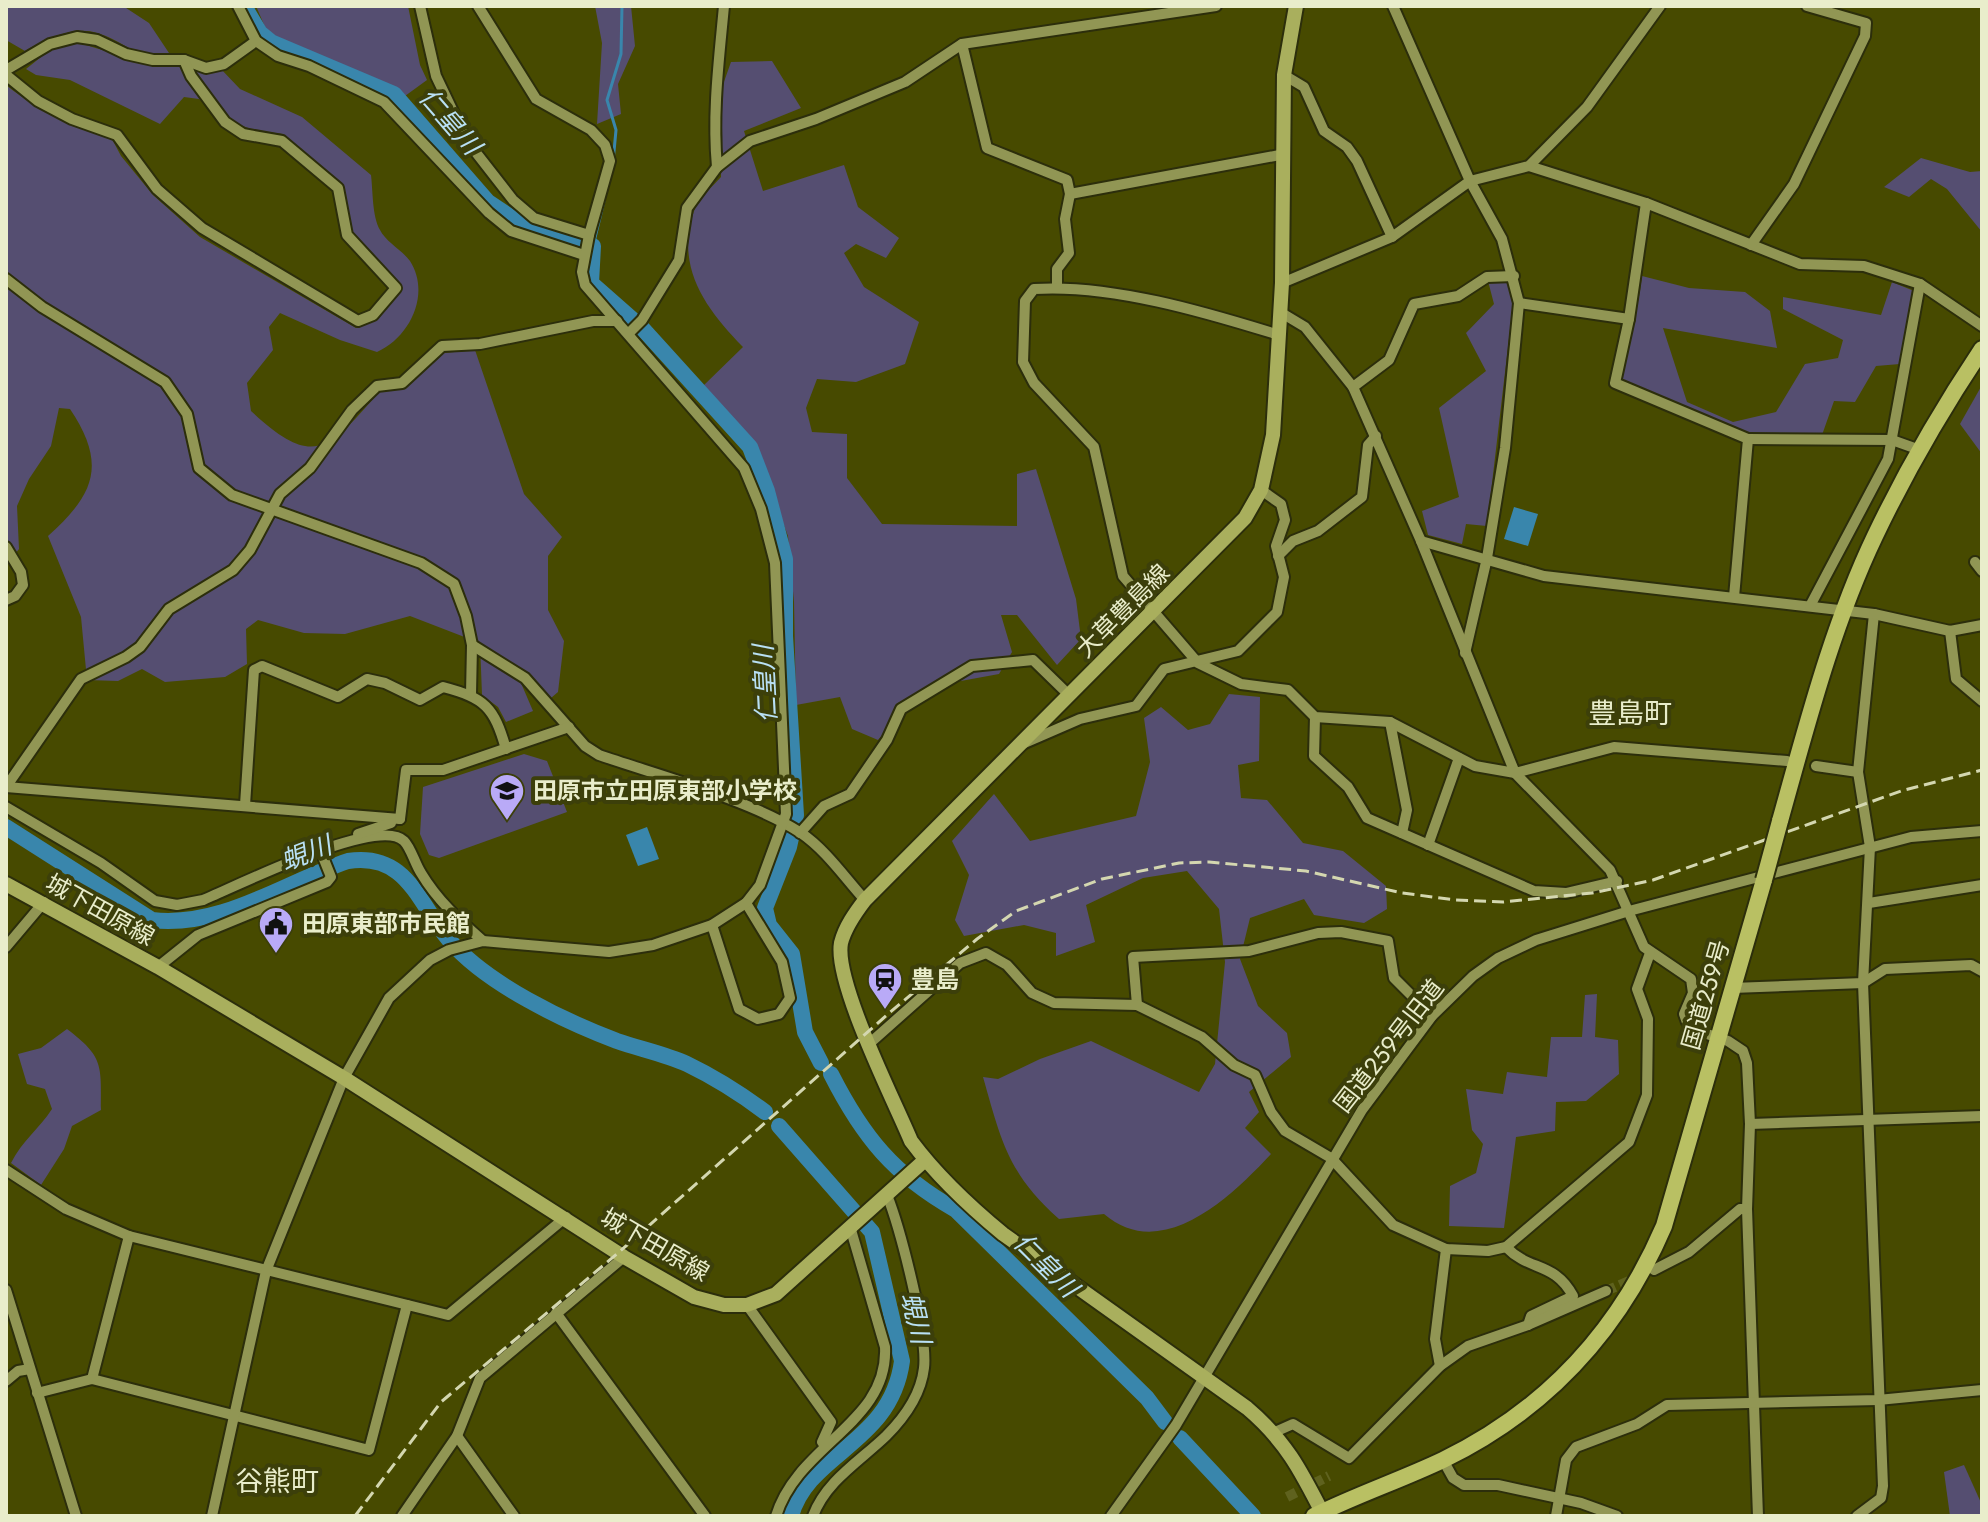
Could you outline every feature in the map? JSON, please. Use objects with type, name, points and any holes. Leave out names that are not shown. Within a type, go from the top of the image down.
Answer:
[{"type":"highway","name":"国道259号","points":[[1320,1515],[1443,1460],[1518,1417],[1563,1380],[1601,1337],[1631,1291],[1664,1226],[1818,686],[1845,610],[1874,538],[1920,450],[1982,349]]},
{"type":"main road","name":"大草豊島線","points":[[921,1164],[870,1043],[841,958],[847,929],[865,900],[1245,518],[1261,490],[1273,435],[1282,283],[1284,75],[1296,6]]},
{"type":"main road","name":"城下田原線","points":[[6,884],[44,902],[158,967],[344,1078],[566,1217],[624,1257],[694,1297],[724,1305],[747,1305]]},
{"type":"main road","points":[[747,1305],[776,1294],[851,1230],[921,1164],[1003,1234],[1204,1377],[1275,1432],[1299,1466],[1320,1515]]},
{"type":"street","points":[[238,6],[256,41],[278,56],[309,66],[384,102],[489,213],[511,231],[584,255]]},
{"type":"street","points":[[420,6],[436,76],[467,141],[513,200],[534,218],[589,235]]},
{"type":"street","points":[[212,1516],[266,1271],[344,1078],[389,998],[430,960],[449,950],[483,941],[618,951],[653,945],[712,925],[746,903],[760,885],[786,814],[775,563],[761,509],[744,468],[585,285],[584,255],[610,161],[605,145],[591,130],[536,99],[478,6]]},
{"type":"street","points":[[717,167],[714,104],[723,49],[724,6]]},
{"type":"street","points":[[629,333],[642,320],[679,260],[687,208],[717,167],[750,141],[816,119],[905,82],[962,44],[1216,6]]},
{"type":"street","points":[[1393,6],[1470,181],[1502,239],[1519,303],[1505,448],[1487,558],[1465,653]]},
{"type":"street","points":[[1282,283],[1392,237],[1470,181],[1529,166],[1587,107],[1660,6]]},
{"type":"street","points":[[1751,245],[1794,184],[1865,36],[1866,23],[1831,9],[1807,6]]},
{"type":"street","points":[[184,60],[191,76],[225,122],[243,134],[282,141],[338,188],[347,235],[396,288],[373,315],[358,321],[202,228],[157,189],[117,135],[72,119],[38,101],[6,73],[50,44],[77,37],[97,40],[126,54],[153,60],[184,60],[206,68],[224,64],[256,41]]},
{"type":"street","points":[[962,44],[987,148],[1067,180],[1070,194],[1065,219],[1069,253],[1057,269],[1057,287]]},
{"type":"street","points":[[1284,75],[1304,87],[1324,131],[1347,147],[1357,161],[1392,237]]},
{"type":"street","points":[[1070,194],[1285,154]]},
{"type":"street","points":[[1529,166],[1646,203],[1800,264],[1864,266],[1920,284],[1982,326]]},
{"type":"street","points":[[1646,203],[1629,319],[1615,383],[1748,439],[1892,440],[1920,450]]},
{"type":"street","points":[[1353,387],[1389,360],[1414,304],[1458,296],[1487,277],[1514,276]]},
{"type":"street","points":[[6,279],[42,307],[165,382],[187,414],[199,468],[232,495],[272,512],[421,563],[454,584],[466,616],[472,645],[471,694]]},
{"type":"street","points":[[1810,606],[1888,459],[1920,284]]},
{"type":"street","points":[[1279,335],[1225,318],[1106,293],[1057,287],[1034,289],[1025,301],[1023,362],[1034,383],[1094,447],[1123,576],[1198,663],[1241,684],[1288,690],[1315,717],[1390,722],[1475,766],[1515,773],[1614,747],[1787,761]]},
{"type":"street","points":[[1519,303],[1629,319]]},
{"type":"street","points":[[1280,312],[1305,327],[1353,387],[1421,541],[1515,773],[1610,870],[1644,947],[1691,979],[1693,993],[1684,1014],[1689,1028],[1743,1051],[1747,1063],[1750,1124],[1747,1209],[1758,1516]]},
{"type":"street","points":[[6,787],[81,679],[140,647],[169,609],[233,570],[272,512],[280,494],[310,468],[352,410],[377,386],[402,383],[442,346],[480,344],[593,321],[617,321]]},
{"type":"street","points":[[1278,556],[1293,541],[1318,531],[1362,497],[1368,445],[1376,436]]},
{"type":"street","points":[[1734,597],[1748,439]]},
{"type":"street","points":[[1016,747],[1080,719],[1136,706],[1164,669],[1238,651],[1277,612],[1284,577],[1276,546],[1285,520],[1281,504],[1261,490]]},
{"type":"street","points":[[1421,541],[1544,576],[1845,610],[1950,631],[1982,625]]},
{"type":"street","points":[[6,547],[21,572],[23,585],[15,596],[6,600]]},
{"type":"street","points":[[1857,1516],[1881,1498],[1863,983],[1870,847],[1858,772],[1874,614]]},
{"type":"street","points":[[1950,631],[1956,679],[1982,701]]},
{"type":"street","points":[[472,645],[525,678],[599,755],[800,833],[818,847],[865,900]]},
{"type":"street","points":[[800,833],[824,806],[850,794],[887,740],[901,709],[972,666],[1033,660],[1070,696]]},
{"type":"street","points":[[245,805],[254,670],[262,666],[338,697],[367,679],[385,683],[420,700],[443,687],[471,694],[497,717],[506,749]]},
{"type":"street","points":[[1315,717],[1314,756],[1348,787],[1367,818],[1534,891],[1566,893],[1617,881]]},
{"type":"street","points":[[1390,722],[1407,810],[1402,833]]},
{"type":"street","points":[[400,819],[406,770],[443,770],[573,731]]},
{"type":"street","points":[[1428,845],[1459,758]]},
{"type":"street","points":[[1816,766],[1858,772]]},
{"type":"street","points":[[6,787],[400,819]]},
{"type":"street","points":[[6,807],[101,863],[155,901],[177,905],[203,900],[321,852],[375,826],[400,819]]},
{"type":"street","name":"国道259号旧道","points":[[1111,1516],[1137,1483],[1204,1377],[1362,1110],[1432,1016],[1473,976],[1498,958],[1536,940],[1629,911],[1870,847],[1942,832],[1982,831]]},
{"type":"street","points":[[354,837],[392,835],[404,841],[422,875],[448,910],[483,941]]},
{"type":"street","points":[[158,967],[198,935],[327,882],[331,877],[321,852]]},
{"type":"street","points":[[1869,903],[1982,885]]},
{"type":"street","points":[[6,947],[44,902]]},
{"type":"street","points":[[712,925],[739,1009],[758,1019],[779,1014],[790,998],[782,962],[746,903]]},
{"type":"street","points":[[1137,1005],[1133,957],[1249,951],[1318,933],[1341,932],[1388,941],[1394,978],[1432,1016]]},
{"type":"street","points":[[870,1043],[960,963],[986,953],[1007,965],[1032,993],[1054,1003],[1137,1005],[1202,1037],[1234,1065],[1255,1075],[1271,1112],[1285,1131],[1331,1158],[1393,1225],[1446,1249],[1488,1251],[1506,1247],[1629,1142],[1647,1095],[1648,1019],[1637,989],[1650,953]]},
{"type":"street","points":[[1732,988],[1863,983],[1885,969],[1971,965],[1982,971]]},
{"type":"street","points":[[1750,1124],[1982,1116]]},
{"type":"street","points":[[6,1170],[66,1209],[129,1236],[448,1315],[455,1313],[566,1217]]},
{"type":"street","points":[[813,1516],[827,1489],[896,1425],[912,1403],[922,1378],[921,1336],[893,1190]]},
{"type":"street","points":[[1654,1270],[1680,1258],[1740,1209],[1747,1209]]},
{"type":"street","points":[[812,1456],[871,1401],[886,1365],[885,1347],[851,1230]]},
{"type":"street","points":[[92,1379],[129,1236]]},
{"type":"street","points":[[1506,1247],[1514,1256],[1562,1277],[1573,1296],[1531,1316],[1528,1325]]},
{"type":"street","points":[[1440,1366],[1435,1339],[1446,1249]]},
{"type":"street","points":[[402,1516],[457,1436],[480,1378],[624,1257]]},
{"type":"street","points":[[6,1290],[76,1516]]},
{"type":"street","points":[[1275,1432],[1293,1424],[1349,1458],[1440,1366],[1486,1337],[1528,1325],[1606,1291]]},
{"type":"street","points":[[37,1393],[92,1379],[369,1450],[407,1305]]},
{"type":"street","points":[[747,1305],[831,1422],[830,1431],[783,1491],[776,1516]]},
{"type":"street","points":[[556,1313],[705,1516]]},
{"type":"street","points":[[6,1367],[18,1371],[30,1369]]},
{"type":"street","points":[[6,1381],[18,1371]]},
{"type":"street","points":[[1556,1516],[1566,1460],[1576,1447],[1637,1424],[1667,1405],[1878,1400],[1982,1390]]},
{"type":"street","points":[[457,1436],[514,1516]]},
{"type":"street","points":[[1443,1460],[1453,1478],[1464,1485],[1498,1485],[1557,1497],[1617,1516]]},
{"type":"shaded area","points":[[6,6],[123,6],[149,23],[169,53],[138,52],[88,31],[69,32],[50,38],[25,51],[6,40]]},
{"type":"shaded area","points":[[256,6],[408,6],[420,65],[427,80],[405,96],[268,34]]},
{"type":"shaded area","points":[[595,6],[631,6],[635,46],[618,84],[621,114],[597,124],[602,43]]},
{"type":"shaded area","points":[[79,43],[152,65],[181,65],[206,73],[221,69],[240,89],[302,117],[371,175],[377,224],[386,238],[410,261],[416,274],[418,287],[414,313],[399,336],[377,352],[340,340],[280,313],[269,327],[273,350],[247,383],[251,411],[291,441],[306,446],[320,445],[334,439],[380,391],[406,388],[444,353],[475,350],[524,494],[562,537],[548,556],[548,610],[564,641],[558,692],[551,698],[524,671],[521,683],[533,711],[506,722],[498,707],[482,695],[480,643],[410,616],[345,634],[304,633],[258,620],[246,629],[247,664],[225,677],[165,682],[142,669],[118,681],[87,680],[81,617],[48,536],[76,506],[90,477],[92,462],[89,446],[70,409],[59,408],[51,446],[29,479],[17,506],[19,549],[6,565],[6,85],[56,117],[112,139],[121,156],[153,195],[200,237],[356,328],[379,318],[402,287],[352,231],[344,187],[283,134],[253,130],[233,122],[199,99],[184,97],[160,124],[70,80],[36,75],[26,69],[51,49]]},
{"type":"shaded area","points":[[772,61],[801,108],[744,131],[763,191],[844,165],[858,207],[899,238],[886,258],[856,244],[844,253],[864,287],[919,322],[905,364],[856,382],[817,379],[806,408],[812,432],[847,434],[847,478],[882,524],[1017,526],[1017,474],[1036,469],[1076,599],[1081,639],[1057,665],[1017,615],[1001,615],[1012,652],[999,674],[928,687],[896,704],[889,727],[878,740],[852,729],[840,697],[796,705],[794,602],[788,536],[754,446],[703,386],[743,347],[717,317],[697,285],[688,250],[689,231],[696,206],[721,177],[720,93],[731,62]]},
{"type":"shaded area","points":[[1921,158],[1970,172],[1982,171],[1982,232],[1947,189],[1931,179],[1909,197],[1884,187]]},
{"type":"shaded area","points":[[1642,276],[1689,288],[1745,292],[1770,311],[1777,348],[1663,328],[1687,402],[1733,422],[1776,412],[1805,364],[1838,358],[1843,340],[1783,309],[1783,297],[1881,315],[1892,282],[1914,291],[1900,364],[1876,366],[1855,402],[1834,401],[1822,435],[1745,433],[1621,381]]},
{"type":"shaded area","points":[[1507,280],[1513,304],[1487,526],[1466,524],[1462,544],[1428,535],[1422,511],[1459,497],[1439,408],[1486,371],[1466,333],[1494,304],[1488,281]]},
{"type":"shaded area","points":[[1982,385],[1982,454],[1960,424]]},
{"type":"shaded area","points":[[1229,694],[1260,697],[1259,761],[1238,765],[1241,798],[1267,800],[1303,843],[1343,851],[1386,886],[1387,909],[1364,923],[1314,915],[1304,899],[1250,918],[1240,959],[1258,1006],[1287,1033],[1291,1057],[1249,1092],[1259,1112],[1245,1128],[1271,1154],[1237,1188],[1195,1218],[1172,1228],[1149,1232],[1126,1228],[1104,1214],[1059,1219],[1017,1171],[995,1119],[983,1077],[998,1079],[1040,1059],[1091,1041],[1199,1092],[1215,1064],[1225,962],[1219,909],[1187,871],[1143,878],[1086,905],[1095,942],[1056,956],[1056,933],[1024,925],[964,936],[955,920],[969,875],[952,841],[994,794],[1030,841],[1136,816],[1150,762],[1144,718],[1161,707],[1188,730],[1210,724]]},
{"type":"shaded area","points":[[524,754],[547,761],[567,812],[439,858],[429,855],[420,834],[423,787]]},
{"type":"shaded area","points":[[1597,994],[1595,1037],[1618,1040],[1619,1074],[1586,1101],[1556,1102],[1555,1131],[1516,1137],[1504,1228],[1449,1226],[1450,1186],[1476,1173],[1483,1144],[1472,1130],[1466,1089],[1503,1094],[1507,1072],[1547,1077],[1551,1037],[1582,1037],[1585,995]]},
{"type":"shaded area","points":[[67,1029],[88,1047],[98,1063],[101,1110],[72,1126],[64,1149],[41,1185],[11,1163],[52,1109],[45,1089],[27,1084],[18,1054],[41,1048]]},
{"type":"shaded area","points":[[1964,1465],[1982,1505],[1982,1516],[1950,1516],[1944,1472]]},
{"type":"water","points":[[1514,507],[1538,514],[1528,546],[1504,539]]},
{"type":"water","points":[[647,827],[659,859],[638,866],[626,835]]},
{"type":"waterway","name":"仁皇川","points":[[244,6],[260,33],[271,42],[394,94],[488,202],[524,226],[580,243]]},
{"type":"waterway","points":[[613,162],[616,130],[607,100],[621,54],[622,6]]},
{"type":"waterway","points":[[593,246],[604,201]]},
{"type":"waterway","name":"仁皇川","points":[[593,246],[591,283],[633,320]]},
{"type":"waterway","name":"仁皇川","points":[[643,329],[750,447],[767,491],[785,559],[785,636],[796,815],[789,847],[765,908],[769,925],[792,954],[805,1032],[821,1063]]},
{"type":"waterway","name":"蜆川","points":[[6,827],[152,920],[178,921],[228,911],[348,861],[368,860],[385,864],[410,884],[450,941],[484,972],[505,986],[596,1033],[687,1064],[765,1112]]},
{"type":"waterway","name":"仁皇川","points":[[831,1074],[855,1117],[882,1152],[915,1183],[956,1210],[1147,1398],[1165,1422]]},
{"type":"waterway","name":"蜆川","points":[[779,1126],[872,1232],[902,1361],[895,1389],[882,1411],[867,1430],[814,1477],[800,1495],[791,1516]]},
{"type":"waterway","name":"仁皇川","points":[[1180,1438],[1253,1516]]},
{"type":"tunnel","points":[[1606,1291],[1638,1277]]},
{"type":"tunnel","points":[[1287,1497],[1329,1476]]},
{"type":"railway","points":[[355,1516],[441,1402],[618,1253],[888,1014],[977,939],[1016,911],[1102,879],[1179,863],[1209,862],[1306,871],[1402,893],[1456,900],[1503,902],[1592,893],[1653,880],[1901,791],[1982,770]]},
{"type":"place","name":"田原市立田原東部小学校","points":[[507,822]]},
{"type":"place","name":"田原東部市民館","points":[[276,955]]},
{"type":"place","name":"豊島","points":[[885,1011]]},
{"type":"district","name":"豊島町","points":[[1630,713]]},
{"type":"district","name":"谷熊町","points":[[277,1481]]}]
